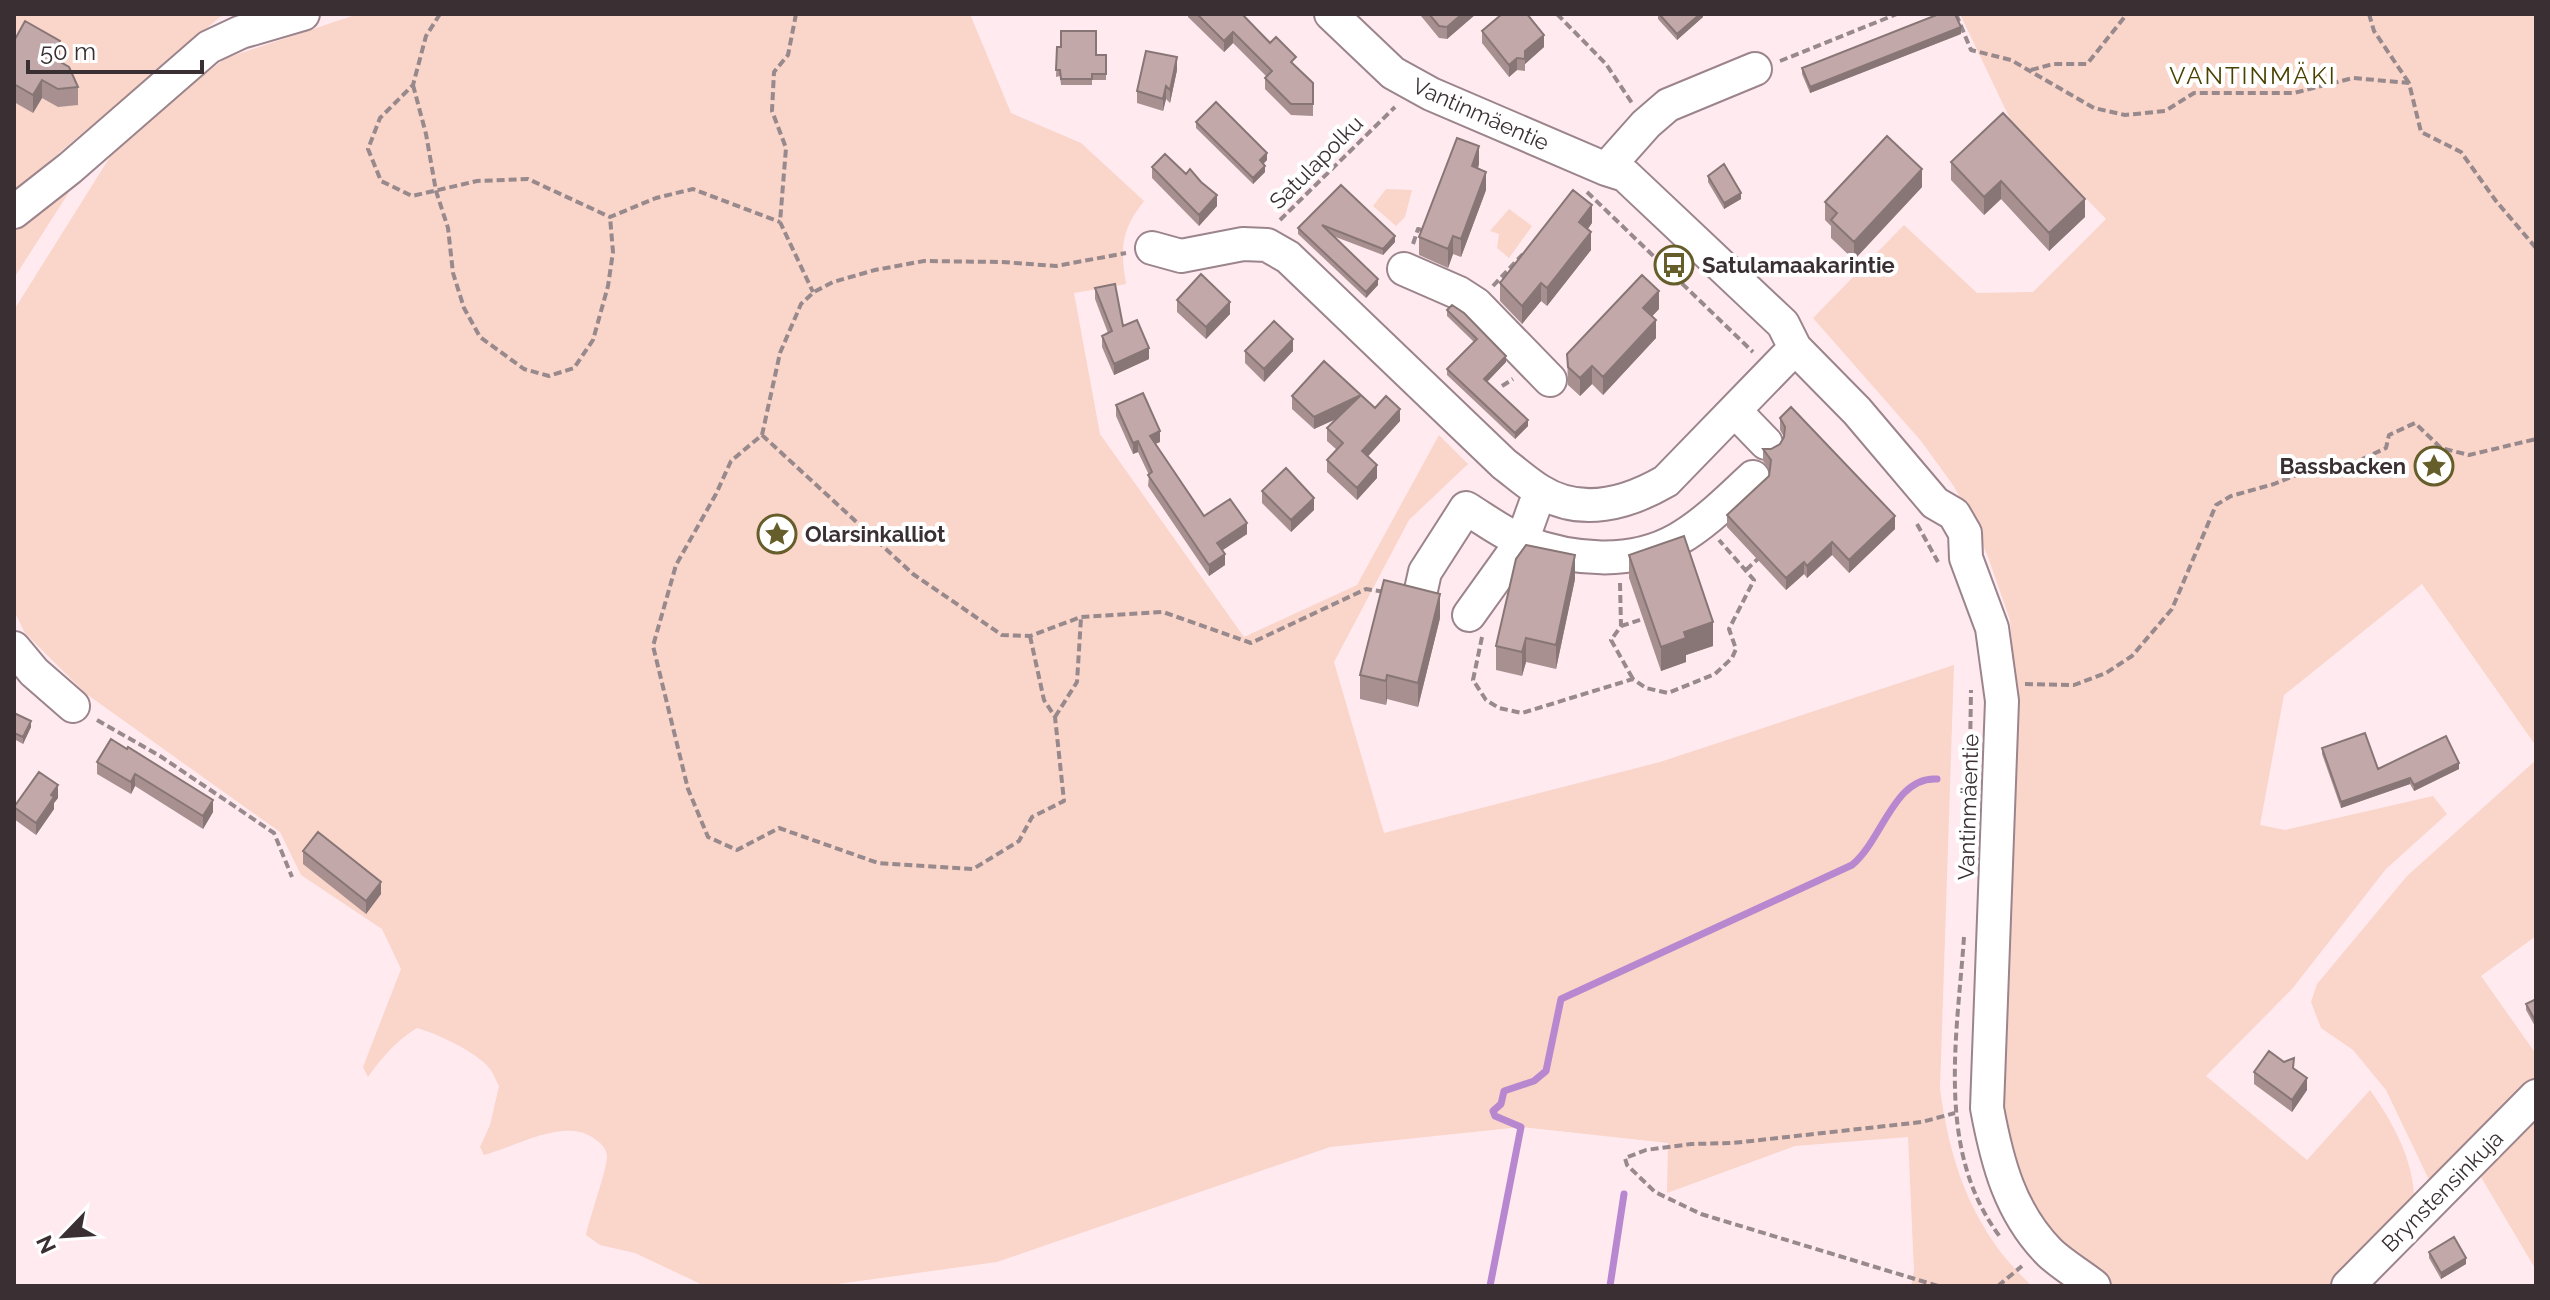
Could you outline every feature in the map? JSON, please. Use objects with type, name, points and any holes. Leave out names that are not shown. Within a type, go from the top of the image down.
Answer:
[{"type":"street","points":[[14,212],[70,168],[209,47],[246,23],[303,14]]},
{"type":"street","name":"Vantinmäentie","points":[[1331,14],[1393,73],[1614,189],[1770,337],[1795,348],[1857,411],[1923,509],[1954,514],[1965,533],[1954,564],[1992,628],[1986,685],[2002,701],[1987,1108],[1994,1147],[2004,1183],[2020,1215],[2050,1253],[2094,1286]]},
{"type":"street","name":"Vantinmäentie","points":[[1347,14],[1364,46]]},
{"type":"street","points":[[1595,179],[1668,105],[1755,69]]},
{"type":"street","points":[[1152,248],[1181,256],[1243,244],[1267,245],[1288,257],[1504,464],[1542,493],[1584,506],[1617,503],[1641,495],[1666,481],[1795,348]]},
{"type":"street","points":[[1404,269],[1459,293],[1476,304],[1550,380]]},
{"type":"street","points":[[1735,411],[1766,443]]},
{"type":"street","points":[[1406,592],[1425,572],[1466,508],[1522,541],[1581,558],[1630,556],[1677,540],[1753,477]]},
{"type":"street","points":[[1476,625],[1522,541],[1542,493]]},
{"type":"street","points":[[14,648],[34,672],[73,706]]},
{"type":"street","name":"Brynstensinkuja","points":[[2348,1286],[2536,1096]]},
{"type":"path","points":[[440,14],[426,36],[413,85],[436,191],[448,228],[453,273],[464,308],[480,337],[524,369],[549,376],[574,368],[593,340],[608,286],[613,252],[610,217]]},
{"type":"path","points":[[796,14],[788,55],[774,72],[772,111],[786,148],[780,222],[814,292]]},
{"type":"path","points":[[1557,14],[1606,64],[1634,107]]},
{"type":"path","points":[[1755,69],[1897,14]]},
{"type":"path","points":[[1956,14],[1971,50],[2011,60],[2094,108],[2125,115],[2165,111],[2194,93],[2294,93],[2353,78],[2409,83]]},
{"type":"path","points":[[2029,70],[2053,64],[2087,64],[2127,14]]},
{"type":"path","points":[[2369,14],[2374,31],[2409,83],[2421,132],[2461,152],[2496,201],[2536,248]]},
{"type":"path","points":[[413,85],[380,118],[368,149],[381,181],[412,196],[477,181],[528,179],[610,217],[656,198],[693,189],[780,222]]},
{"type":"path","name":"Satulapolku","points":[[1267,245],[1278,222],[1395,107]]},
{"type":"path","points":[[1595,179],[1773,371]]},
{"type":"path","points":[[1030,636],[1044,700],[1055,717],[1064,801],[1032,817],[1019,841],[973,869],[878,863],[779,828],[737,850],[708,837],[688,789],[653,646],[676,565],[731,461],[762,435],[780,353],[801,304],[814,292],[833,282],[924,261],[1056,266],[1152,248]]},
{"type":"path","points":[[1476,304],[1522,255],[1531,262]]},
{"type":"path","points":[[1986,685],[2074,685],[2106,673],[2132,656],[2172,609],[2208,520],[2216,505],[2231,496],[2274,484],[2318,466],[2352,464],[2386,448],[2389,435],[2415,423],[2441,448],[2469,455],[2536,439]]},
{"type":"path","points":[[762,435],[913,574],[1002,635],[1030,636],[1081,617],[1163,612],[1251,643],[1366,589],[1406,592]]},
{"type":"path","points":[[1923,509],[1954,564]]},
{"type":"path","points":[[1620,557],[1621,626],[1611,640],[1633,679],[1646,688],[1668,693],[1715,674],[1732,658],[1736,649],[1729,629],[1754,580],[1702,520]]},
{"type":"path","points":[[1746,571],[1765,553]]},
{"type":"path","points":[[1621,626],[1652,616]]},
{"type":"path","points":[[1055,717],[1077,682],[1081,617]]},
{"type":"path","points":[[1476,625],[1473,680],[1486,700],[1499,708],[1522,713],[1633,679]]},
{"type":"path","name":"Vantinmäentie","points":[[1970,761],[1986,685]]},
{"type":"path","points":[[73,706],[160,756],[274,833],[292,877]]},
{"type":"path","points":[[1964,925],[1955,1113],[1967,1172],[1988,1221],[2005,1244]]},
{"type":"path","points":[[1938,1286],[1701,1214],[1655,1192],[1627,1165],[1625,1158],[1646,1150],[1910,1124],[1955,1113]]},
{"type":"path","points":[[1998,1286],[2022,1266]]},
{"type":"shaded area","points":[[14,14],[229,14],[220,17],[14,191]]},
{"type":"shaded area","points":[[358,14],[970,14],[1011,113],[1081,143],[1144,201],[1131,221],[1124,240],[1126,284],[1074,293],[1100,434],[1244,637],[1357,585],[1439,435],[1468,464],[1409,520],[1334,662],[1384,833],[1660,762],[1954,665],[1940,1089],[1950,1144],[1968,1196],[1995,1244],[2032,1286],[1911,1286],[1914,1271],[1908,1137],[1795,1146],[1667,1193],[1668,1143],[1521,1127],[1330,1147],[997,1262],[823,1286],[705,1286],[635,1253],[600,1245],[586,1235],[607,1156],[604,1147],[592,1137],[580,1132],[553,1132],[484,1155],[480,1147],[490,1125],[499,1086],[490,1069],[467,1050],[417,1028],[390,1050],[368,1077],[363,1067],[401,969],[382,929],[301,875],[280,832],[85,693],[25,633],[14,611],[14,310],[125,133],[226,58]]},
{"type":"shaded area","points":[[1960,14],[2536,14],[2536,746],[2422,584],[2284,695],[2260,825],[2285,830],[2433,796],[2447,814],[2386,869],[2292,989],[2206,1076],[2307,1160],[2370,1090],[2387,1117],[2408,1161],[2414,1209],[2333,1286],[2115,1286],[2053,1235],[2022,1191],[1996,1106],[2017,697],[2010,620],[1988,557],[1953,485],[1921,441],[1813,318],[1904,225],[1977,293],[2033,292],[2106,219],[2011,121]]},
{"type":"shaded area","points":[[82,172],[14,278],[14,228]]},
{"type":"shaded area","points":[[1386,189],[1412,190],[1405,217],[1396,226],[1373,206]]},
{"type":"shaded area","points":[[1509,209],[1532,226],[1509,258],[1497,248],[1499,234],[1490,231]]},
{"type":"shaded area","points":[[2536,760],[2536,936],[2481,976],[2536,1054],[2536,1086],[2431,1184],[2386,1090],[2353,1050],[2321,1028],[2311,1002],[2317,984],[2407,876]]},
{"type":"shaded area","points":[[2536,1113],[2536,1270],[2478,1172]]},
{"type":"building","points":[[1197,14],[1242,14],[1270,43],[1276,37],[1296,57],[1291,62],[1313,83],[1313,104],[1291,104],[1265,78],[1272,71],[1233,32],[1224,41]]},
{"type":"building","points":[[1429,14],[1462,14],[1447,27],[1439,26]]},
{"type":"building","points":[[1502,14],[1527,14],[1544,35],[1525,51],[1525,59],[1517,58],[1509,65],[1482,31]]},
{"type":"building","points":[[1659,14],[1700,14],[1677,34]]},
{"type":"building","points":[[1939,14],[1955,14],[1961,27],[1810,87],[1802,68]]},
{"type":"building","points":[[25,21],[60,41],[52,57],[69,67],[78,87],[58,89],[42,80],[33,95],[14,84],[14,41]]},
{"type":"building","points":[[1061,31],[1096,31],[1096,55],[1106,55],[1106,74],[1092,74],[1092,79],[1061,79],[1060,70],[1056,70]]},
{"type":"building","points":[[1146,51],[1177,57],[1170,90],[1166,86],[1163,99],[1137,91]]},
{"type":"building","points":[[1216,102],[1267,153],[1260,160],[1265,166],[1253,178],[1196,122]]},
{"type":"building","points":[[2003,113],[2085,199],[2049,233],[2001,181],[1984,197],[1951,162]]},
{"type":"building","points":[[1887,136],[1922,169],[1854,242],[1831,220],[1837,213],[1825,202]]},
{"type":"building","points":[[1457,138],[1479,146],[1472,166],[1486,172],[1461,239],[1453,236],[1448,249],[1419,237]]},
{"type":"building","points":[[1165,154],[1186,174],[1190,169],[1217,195],[1199,215],[1152,167]]},
{"type":"building","points":[[1724,164],[1741,193],[1724,203],[1708,176]]},
{"type":"building","points":[[1341,185],[1395,236],[1383,249],[1322,225],[1378,279],[1366,292],[1298,228]]},
{"type":"building","points":[[1573,190],[1592,205],[1579,222],[1591,232],[1547,288],[1541,283],[1522,306],[1500,283]]},
{"type":"building","points":[[1201,274],[1230,302],[1206,327],[1177,300]]},
{"type":"building","points":[[1642,275],[1659,291],[1643,308],[1656,320],[1603,377],[1592,366],[1580,378],[1568,367],[1567,354]]},
{"type":"building","points":[[1115,284],[1123,326],[1137,320],[1149,348],[1114,364],[1102,336],[1112,331],[1095,288]]},
{"type":"building","points":[[1452,305],[1464,313],[1506,356],[1484,379],[1528,420],[1515,433],[1447,369],[1477,339],[1447,310]]},
{"type":"building","points":[[1274,321],[1293,339],[1264,369],[1245,351]]},
{"type":"building","points":[[1324,361],[1361,395],[1314,417],[1292,396]]},
{"type":"building","points":[[1143,393],[1160,431],[1150,436],[1204,516],[1230,499],[1247,523],[1217,543],[1225,554],[1209,565],[1148,475],[1152,472],[1138,441],[1133,443],[1116,405]]},
{"type":"building","points":[[1361,395],[1375,408],[1386,396],[1400,409],[1362,451],[1377,465],[1357,488],[1327,460],[1343,443],[1327,428]]},
{"type":"building","points":[[1791,407],[1895,516],[1849,560],[1832,542],[1807,566],[1804,562],[1786,578],[1727,515],[1769,476],[1771,460],[1763,449],[1780,444],[1785,427],[1780,418]]},
{"type":"building","points":[[1286,468],[1314,498],[1291,520],[1262,491]]},
{"type":"building","points":[[1684,536],[1713,622],[1684,632],[1686,638],[1661,647],[1629,555]]},
{"type":"building","points":[[1526,545],[1575,555],[1556,645],[1526,638],[1522,652],[1496,646],[1516,559]]},
{"type":"building","points":[[1384,580],[1440,594],[1418,683],[1387,675],[1386,681],[1360,675]]},
{"type":"building","points":[[14,713],[31,721],[23,737],[14,733]]},
{"type":"building","points":[[2365,733],[2378,769],[2446,736],[2459,763],[2414,785],[2410,778],[2341,802],[2322,748]]},
{"type":"building","points":[[111,739],[213,800],[203,816],[135,774],[131,782],[97,762]]},
{"type":"building","points":[[39,772],[58,785],[51,795],[54,797],[36,823],[14,807]]},
{"type":"building","points":[[318,832],[381,882],[366,901],[303,851]]},
{"type":"building","points":[[2536,999],[2536,1022],[2526,1004]]},
{"type":"building","points":[[2269,1051],[2284,1062],[2294,1058],[2293,1068],[2307,1078],[2292,1100],[2254,1072]]},
{"type":"building","points":[[2454,1237],[2466,1258],[2441,1273],[2429,1252]]},
{"type":"waterway","points":[[1490,1286],[1521,1127],[1495,1116],[1493,1111],[1501,1104],[1504,1091],[1534,1081],[1546,1071],[1561,999],[1852,865],[1863,854],[1899,799],[1922,781],[1937,779]]},
{"type":"waterway","points":[[1610,1286],[1624,1194]]},
{"type":"place","name":"Satulamaakarintie","points":[[1674,265]]},
{"type":"place","name":"Bassbacken","points":[[2434,466]]},
{"type":"place","name":"Olarsinkalliot","points":[[777,534]]},
{"type":"district","name":"VANTINMÄKI","points":[[2253,75]]}]
